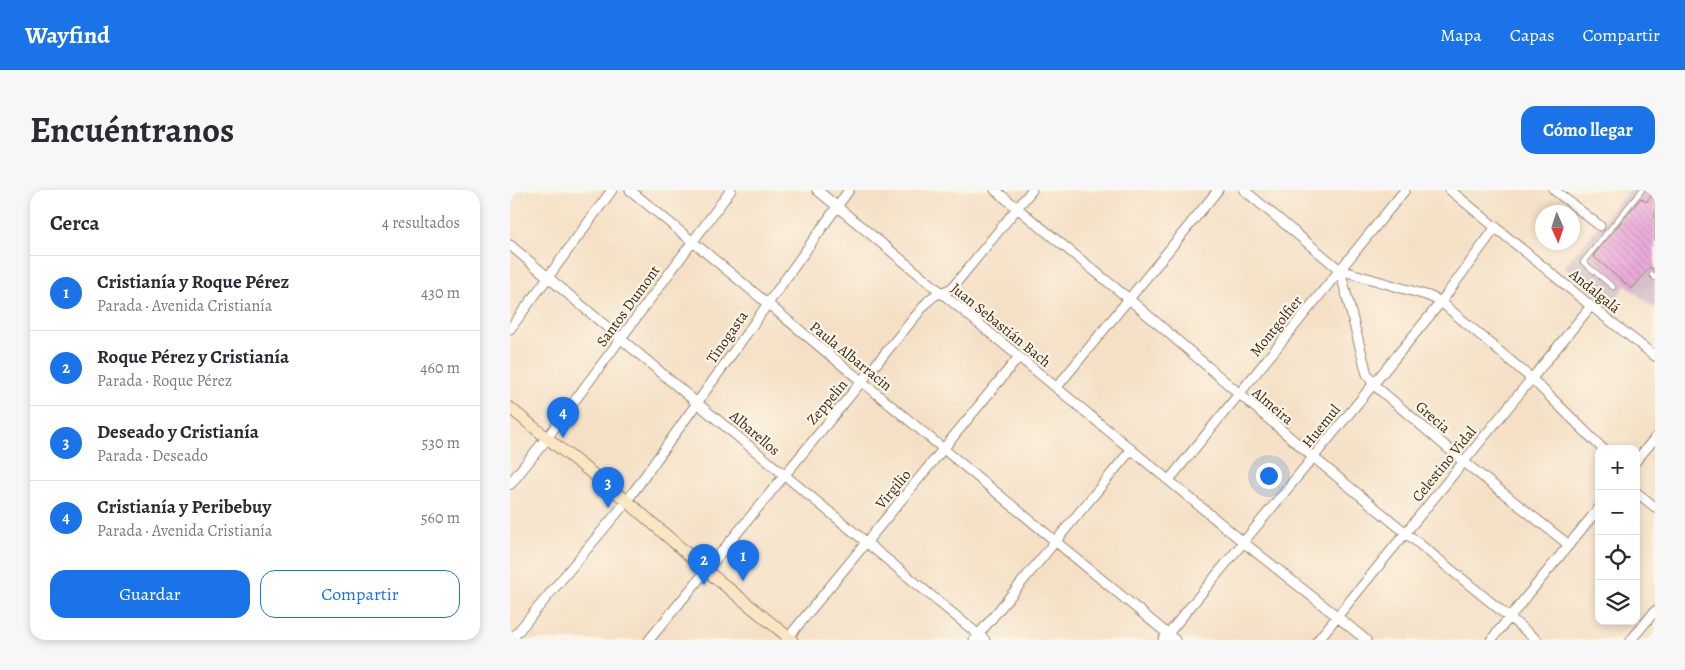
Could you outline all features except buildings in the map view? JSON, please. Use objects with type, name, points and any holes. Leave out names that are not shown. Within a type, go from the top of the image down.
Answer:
[{"type":"main road","points":[[510,408],[627,501],[789,639]]},
{"type":"street","points":[[510,329],[612,190]]},
{"type":"street","name":"Paula Albarracin","points":[[630,190],[944,449],[1169,638]]},
{"type":"street","name":"Santos Dumont","points":[[547,438],[731,190]]},
{"type":"street","name":"Juan Sebastián Bach","points":[[817,190],[1018,358],[1057,387],[1243,542],[1366,640]]},
{"type":"street","name":"Tinogasta","points":[[511,640],[627,501],[849,190]]},
{"type":"street","name":"Almeira","points":[[995,190],[1128,299],[1313,457],[1536,640]]},
{"type":"street","name":"Zeppelin","points":[[649,640],[928,301],[952,288],[1032,190]]},
{"type":"street","points":[[1057,387],[1218,190]]},
{"type":"street","points":[[1244,190],[1340,270],[1429,296],[1441,302],[1531,378],[1599,445]]},
{"type":"street","name":"Montgolfier","points":[[1169,480],[1405,190]]},
{"type":"street","name":"Andalgalá","points":[[1450,190],[1655,356]]},
{"type":"street","points":[[1554,190],[1600,226]]},
{"type":"street","name":"Huemul","points":[[1169,638],[1243,542],[1441,302],[1496,227]]},
{"type":"street","name":"Albarellos","points":[[510,244],[979,638]]},
{"type":"street","name":"Grecia","points":[[1340,270],[1367,374],[1373,384],[1464,462],[1569,545]]},
{"type":"street","name":"Celestino Vidal","points":[[1318,640],[1591,306]]},
{"type":"street","name":"Virgilio","points":[[789,639],[1018,358]]},
{"type":"street","points":[[510,484],[547,438]]},
{"type":"street","points":[[1640,456],[1655,438]]},
{"type":"street","points":[[979,638],[1055,542],[1132,450]]},
{"type":"street","points":[[1640,495],[1655,507]]},
{"type":"street","points":[[1491,640],[1595,513]]},
{"type":"street","points":[[1631,640],[1655,611]]},
{"type":"lane","points":[[1614,287],[1583,262],[1642,190]]},
{"type":"shaded area","points":[[1629,190],[1655,190],[1655,309],[1626,285],[1611,304],[1564,267]]},
{"type":"place","name":"Cristianía y Peribebuy","points":[[563,438]]},
{"type":"place","name":"Deseado y Cristianía","points":[[608,508]]},
{"type":"place","name":"Cristianía y Roque Pérez","points":[[743,581]]},
{"type":"place","name":"Roque Pérez y Cristianía","points":[[704,585]]}]
